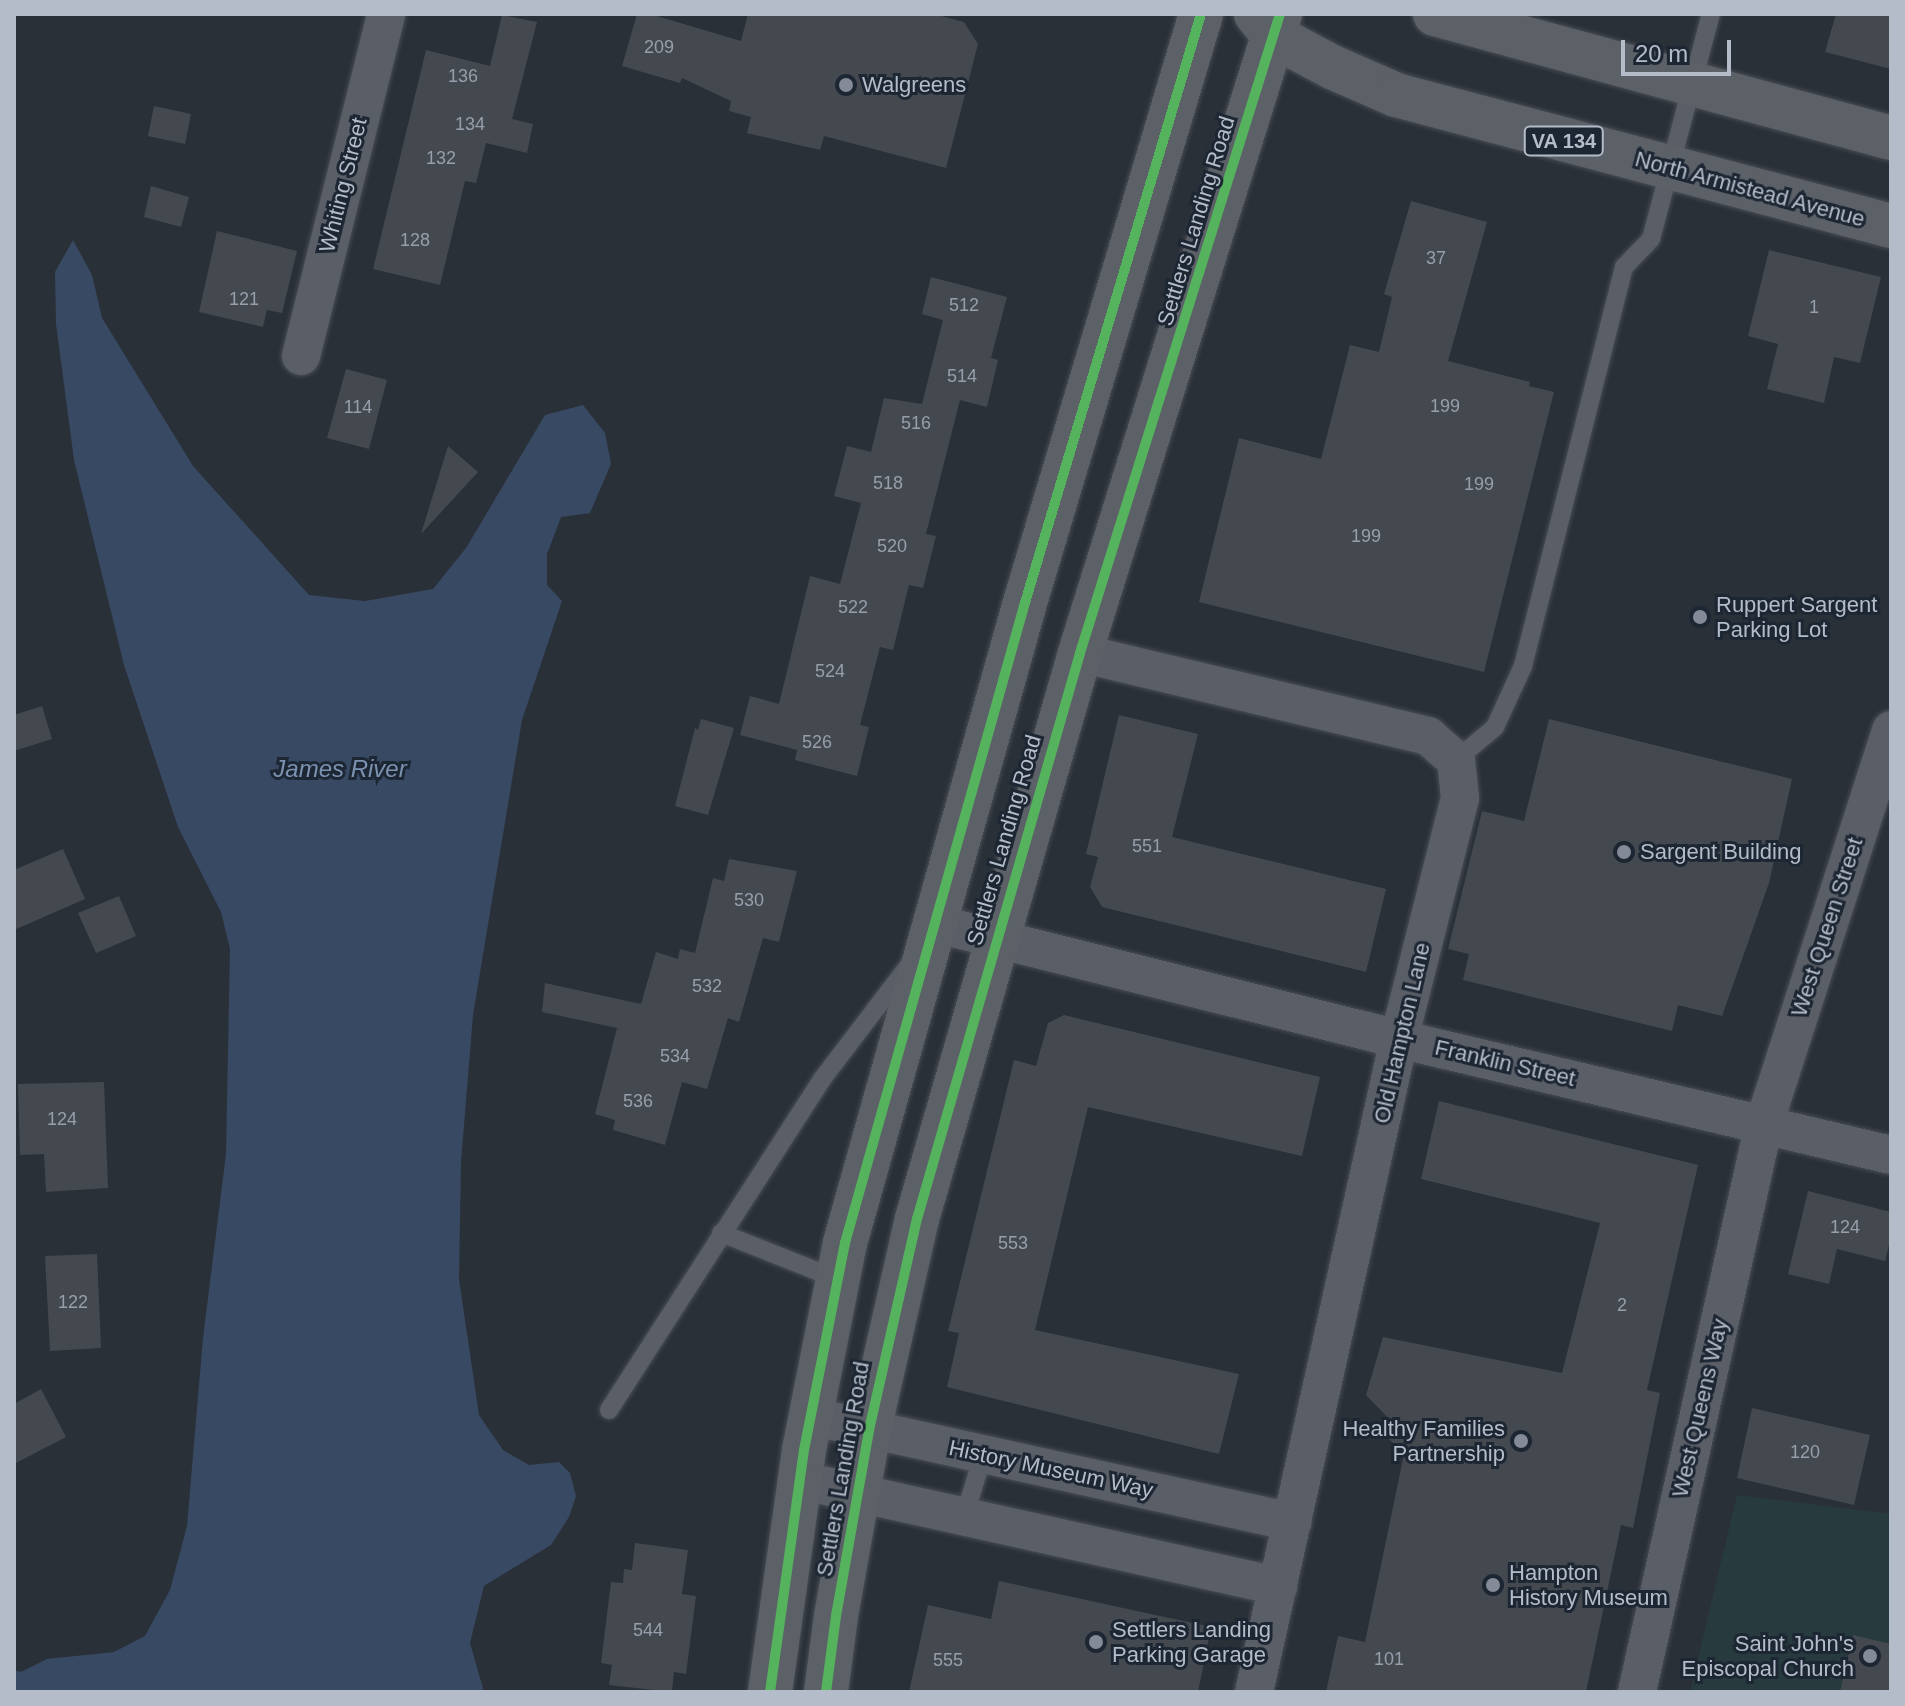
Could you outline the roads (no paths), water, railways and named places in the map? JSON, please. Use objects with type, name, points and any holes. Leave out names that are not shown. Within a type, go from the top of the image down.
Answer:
[{"type":"main road","name":"Settlers Landing Road","points":[[770,1692],[799,1480],[837,1279],[930,931],[1201,14]]},
{"type":"main road","points":[[1435,14],[1891,138]]},
{"type":"main road","name":"Settlers Landing Road","points":[[826,1692],[869,1430],[917,1219],[1080,653],[1270,21]]},
{"type":"main road","name":"North Armistead Avenue","points":[[1270,21],[1332,67],[1396,95],[1891,226]]},
{"type":"street","name":"Whiting Street","points":[[301,356],[386,14]]},
{"type":"street","points":[[1080,653],[1428,736],[1456,760]]},
{"type":"street","name":"West Queen Street","points":[[1764,1124],[1891,730]]},
{"type":"street","name":"Old Hampton Lane","points":[[1254,1692],[1399,1039],[1460,798],[1456,760]]},
{"type":"street","name":"Franklin Street","points":[[930,931],[996,940],[1891,1155]]},
{"type":"street","name":"West Queens Way","points":[[1637,1692],[1764,1124]]},
{"type":"street","name":"History Museum Way","points":[[810,1416],[1293,1522]]},
{"type":"street","points":[[799,1480],[1278,1586]]},
{"type":"lane","points":[[1456,760],[1495,727],[1523,666],[1624,267],[1651,239],[1711,14]]},
{"type":"lane","points":[[609,1410],[823,1078],[930,931]]},
{"type":"lane","points":[[721,1233],[837,1279]]},
{"type":"lane","points":[[964,1518],[983,1455]]},
{"type":"water","name":"James River","points":[[73,240],[92,275],[102,318],[193,466],[309,595],[365,601],[433,589],[466,548],[545,415],[583,405],[605,433],[611,464],[590,513],[561,517],[547,554],[547,585],[562,601],[522,720],[473,1015],[461,1162],[459,1279],[479,1415],[503,1450],[529,1465],[559,1462],[570,1473],[576,1496],[569,1517],[551,1545],[484,1586],[470,1643],[484,1692],[14,1692],[14,1670],[21,1672],[47,1659],[114,1652],[145,1636],[170,1590],[187,1526],[203,1338],[226,1154],[230,949],[221,912],[178,827],[124,665],[74,460],[56,324],[55,272]]},
{"type":"place","name":"Walgreens","points":[[846,85]]},
{"type":"place","name":"Ruppert Sargent Parking Lot","points":[[1700,617]]},
{"type":"place","name":"Sargent Building","points":[[1624,852]]},
{"type":"place","name":"Healthy Families Partnership","points":[[1521,1441]]},
{"type":"place","name":"Hampton History Museum","points":[[1493,1585]]},
{"type":"place","name":"Settlers Landing Parking Garage","points":[[1096,1642]]},
{"type":"place","name":"Saint John's Episcopal Church","points":[[1870,1656]]}]
